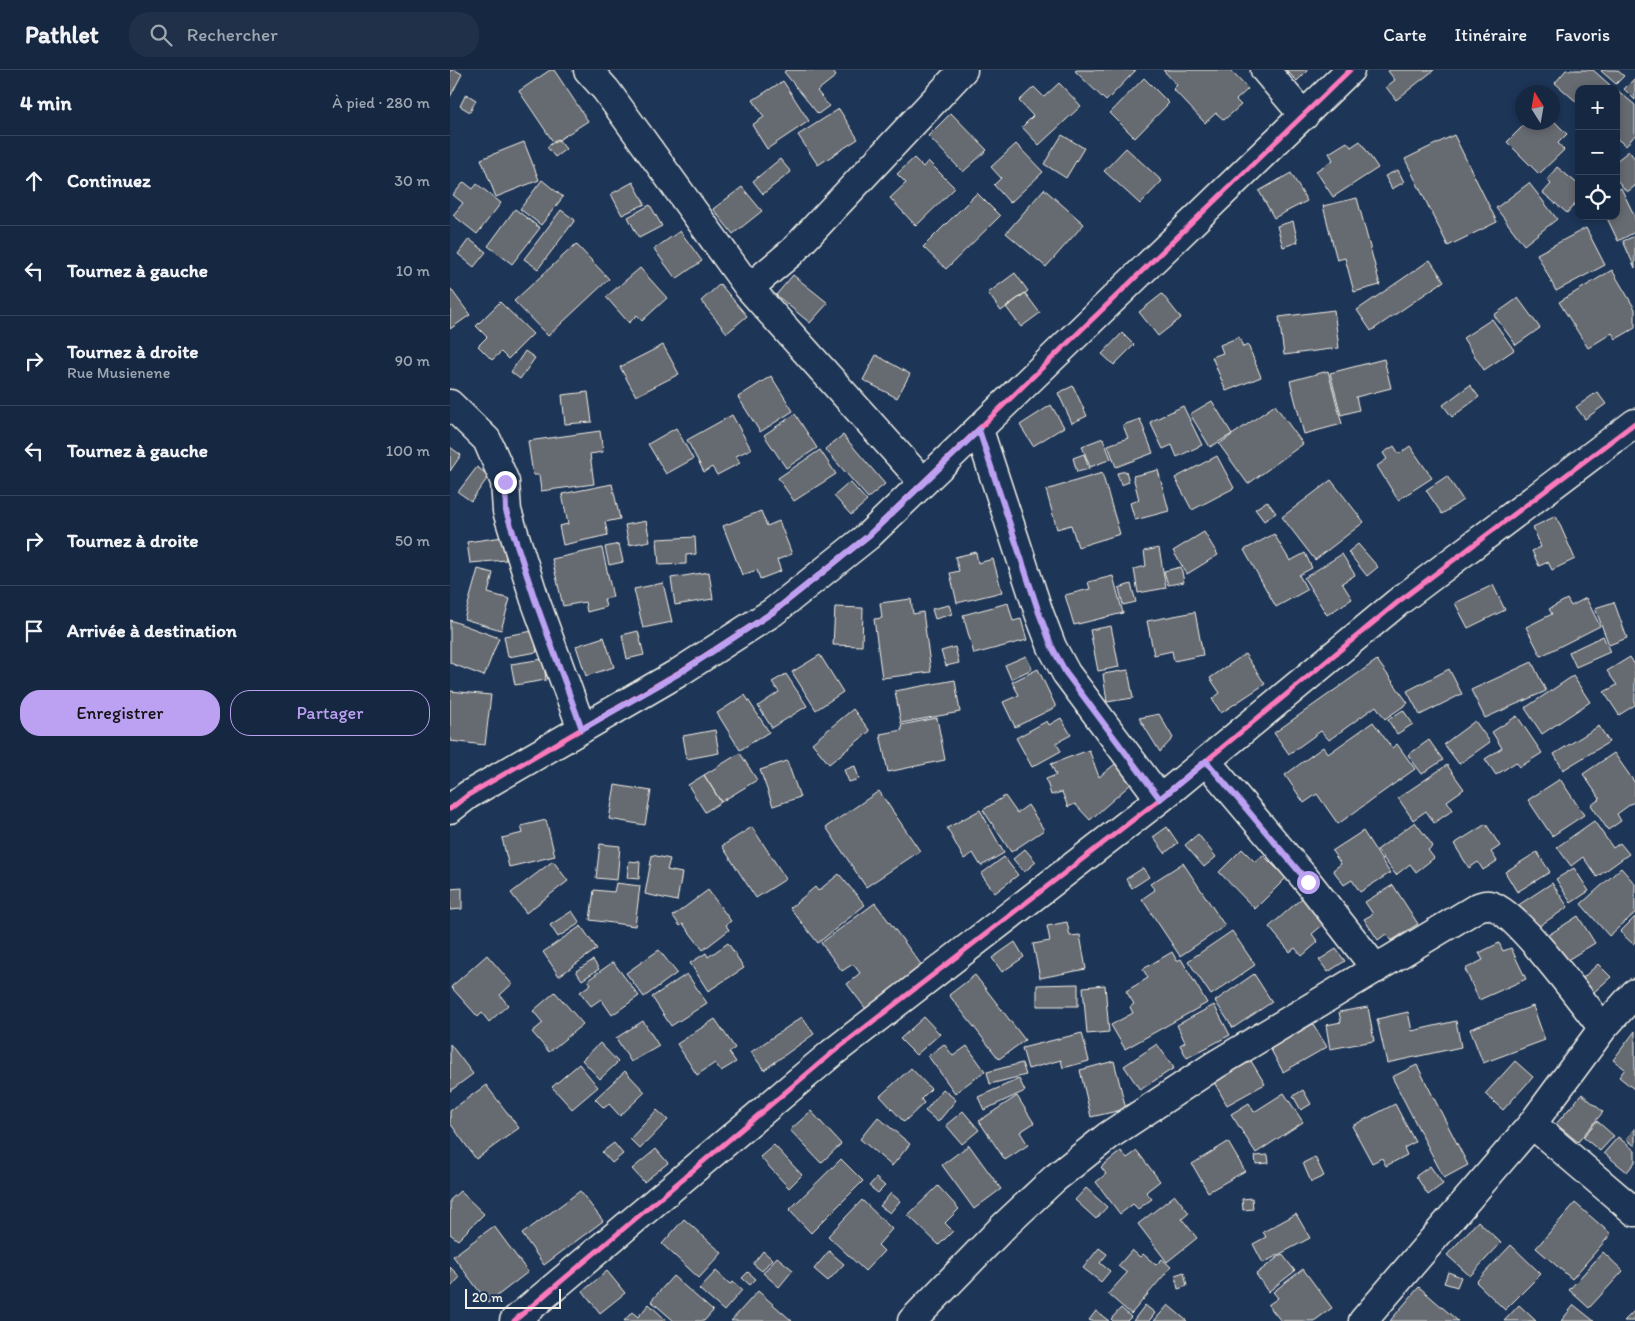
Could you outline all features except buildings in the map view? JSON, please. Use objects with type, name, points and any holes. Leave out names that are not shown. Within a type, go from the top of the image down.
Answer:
[{"type":"street","points":[[588,70],[606,90],[749,288],[923,482]]},
{"type":"street","points":[[749,288],[792,252],[963,70]]},
{"type":"street","points":[[1265,70],[1304,116]]},
{"type":"street","points":[[456,795],[582,729],[678,674],[773,612],[868,536],[1350,70]]},
{"type":"street","points":[[450,404],[487,440],[505,482],[506,511],[535,600],[582,729]]},
{"type":"street","points":[[514,1321],[832,1053],[1160,799],[1398,602],[1635,423]]},
{"type":"street","points":[[979,430],[1052,647],[1066,673],[1160,799]]},
{"type":"street","points":[[1206,761],[1308,882],[1376,968]]},
{"type":"street","points":[[912,1321],[1004,1226],[1047,1186],[1108,1136],[1215,1065],[1478,908],[1488,905],[1507,915],[1526,932],[1603,1028]]},
{"type":"street","points":[[1363,1321],[1532,1124],[1603,1028],[1635,993]]},
{"type":"street","points":[[1532,1124],[1635,1212]]},
{"type":"cycle path","points":[[450,809],[468,795],[678,673],[773,612],[868,536],[1350,70]]},
{"type":"cycle path","points":[[514,1321],[832,1053],[1160,799],[1398,602],[1635,423]]},
{"type":"route","points":[[505,482],[506,511],[535,600],[582,729],[678,674],[773,612],[868,536],[979,430],[1039,613],[1052,647],[1066,673],[1160,799],[1206,761],[1308,882]]}]
